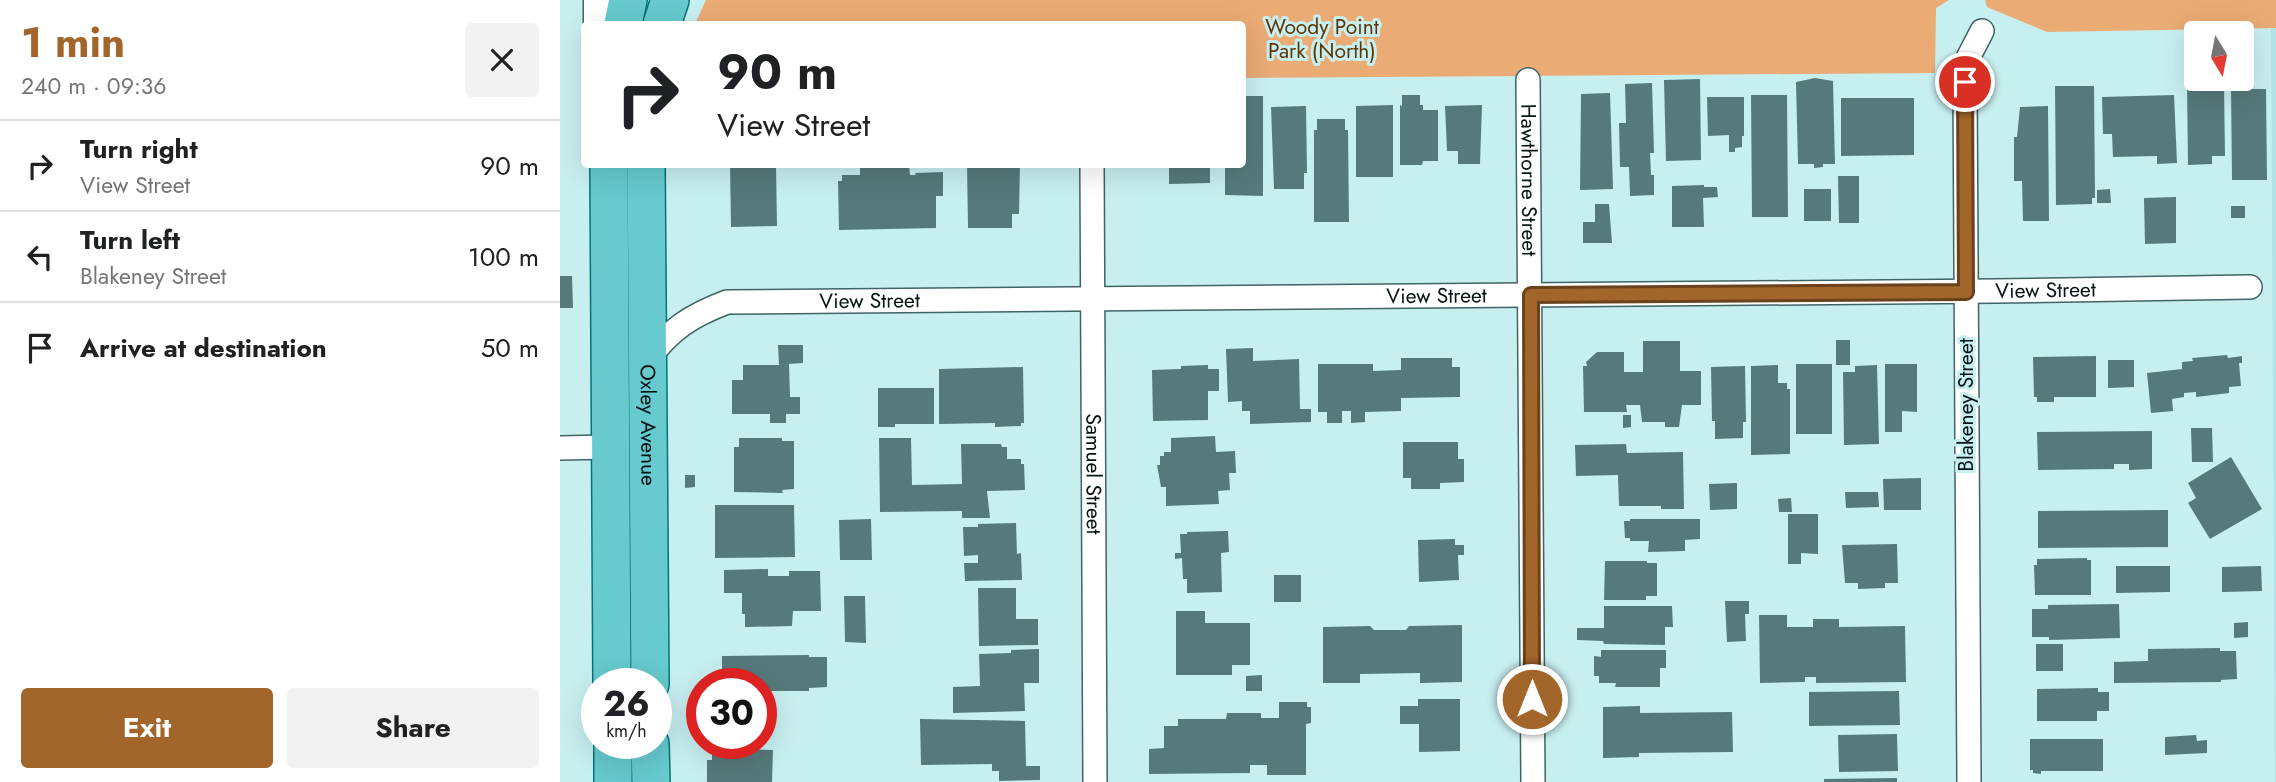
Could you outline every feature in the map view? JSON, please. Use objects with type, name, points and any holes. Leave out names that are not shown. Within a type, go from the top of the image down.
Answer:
[{"type":"main road","points":[[624,21],[628,0]]},
{"type":"main road","points":[[663,21],[670,0]]},
{"type":"main road","name":"Oxley Avenue","points":[[610,168],[612,668]]},
{"type":"main road","name":"Oxley Avenue","points":[[646,168],[650,668]]},
{"type":"main road","points":[[613,759],[613,782]]},
{"type":"main road","points":[[650,759],[651,782]]},
{"type":"street","points":[[600,0],[600,21]]},
{"type":"street","name":"Blakeney Street","points":[[1969,782],[1965,82],[1968,58],[1982,31]]},
{"type":"street","name":"Hawthorne Street","points":[[1528,80],[1533,782]]},
{"type":"street","name":"Samuel Street","points":[[1092,168],[1095,782]]},
{"type":"street","name":"View Street","points":[[646,361],[687,319],[727,302],[1966,292],[2250,287]]},
{"type":"street","points":[[560,448],[610,447]]},
{"type":"shaded area","points":[[2276,28],[2276,782],[2275,782],[2271,29]]},
{"type":"green space","name":"Woody Point Park (North)","points":[[706,0],[1949,0],[1936,8],[1935,73],[1246,78],[1246,21],[696,21]]},
{"type":"green space","points":[[1985,0],[2276,0],[2276,28],[2254,28],[2254,21],[2184,21],[2184,30],[2047,32],[1987,7]]},
{"type":"building","points":[[1815,78],[1833,81],[1835,164],[1823,164],[1823,167],[1814,168],[1814,164],[1798,164],[1796,82]]},
{"type":"building","points":[[1700,79],[1701,160],[1666,161],[1664,80]]},
{"type":"building","points":[[1652,83],[1654,153],[1650,153],[1654,195],[1630,196],[1629,167],[1620,167],[1619,123],[1626,123],[1625,84]]},
{"type":"building","points":[[2055,86],[2094,86],[2095,198],[2092,198],[2092,204],[2056,205]]},
{"type":"building","points":[[2266,89],[2267,180],[2232,180],[2231,91]]},
{"type":"building","points":[[2187,91],[2224,91],[2225,156],[2212,156],[2212,164],[2188,165]]},
{"type":"building","points":[[1610,93],[1613,189],[1580,190],[1581,94]]},
{"type":"building","points":[[1402,95],[1420,95],[1423,110],[1438,110],[1438,161],[1423,161],[1422,165],[1400,165]]},
{"type":"building","points":[[1751,95],[1787,95],[1788,217],[1752,217]]},
{"type":"building","points":[[2174,95],[2177,163],[2157,164],[2157,156],[2113,157],[2112,134],[2103,134],[2102,97]]},
{"type":"building","points":[[1246,96],[1263,96],[1263,196],[1225,195],[1225,168],[1246,168]]},
{"type":"building","points":[[1707,97],[1744,97],[1744,136],[1742,147],[1735,148],[1735,152],[1729,152],[1729,135],[1708,136]]},
{"type":"building","points":[[1841,98],[1914,98],[1914,155],[1841,156]]},
{"type":"building","points":[[1393,105],[1393,177],[1356,177],[1356,106]]},
{"type":"building","points":[[1482,105],[1480,164],[1458,164],[1458,151],[1447,151],[1445,106]]},
{"type":"building","points":[[1306,106],[1307,173],[1304,173],[1304,189],[1274,189],[1271,107]]},
{"type":"building","points":[[2048,106],[2049,221],[2023,221],[2022,181],[2014,181],[2014,137],[2017,137],[2020,107]]},
{"type":"building","points":[[1317,119],[1345,119],[1345,130],[1348,130],[1349,222],[1314,222],[1314,130],[1317,130]]},
{"type":"building","points":[[730,168],[776,168],[777,226],[731,227]]},
{"type":"building","points":[[860,168],[909,168],[910,175],[943,172],[943,196],[936,196],[936,228],[839,230],[838,181],[842,181],[842,175],[860,175]]},
{"type":"building","points":[[967,168],[1020,168],[1019,214],[1012,214],[1012,228],[968,228]]},
{"type":"building","points":[[1169,168],[1210,168],[1210,183],[1169,184]]},
{"type":"building","points":[[1838,176],[1859,176],[1859,223],[1839,223]]},
{"type":"building","points":[[1672,186],[1717,187],[1718,197],[1703,198],[1704,227],[1672,227]]},
{"type":"building","points":[[1804,189],[1831,189],[1831,221],[1804,221]]},
{"type":"building","points":[[2110,189],[2111,203],[2097,203],[2097,190]]},
{"type":"building","points":[[2176,197],[2176,243],[2145,244],[2144,198]]},
{"type":"building","points":[[1595,204],[1609,204],[1612,243],[1583,243],[1583,222],[1595,222]]},
{"type":"building","points":[[2231,206],[2245,206],[2245,218],[2231,218]]},
{"type":"building","points":[[560,276],[572,276],[573,308],[560,308]]},
{"type":"building","points":[[1836,340],[1850,340],[1850,365],[1836,365]]},
{"type":"building","points":[[1643,341],[1680,341],[1680,371],[1701,371],[1701,405],[1682,405],[1679,427],[1665,427],[1665,422],[1642,422],[1640,405],[1626,405],[1627,412],[1584,412],[1583,366],[1587,366],[1586,362],[1597,352],[1624,352],[1624,372],[1643,372]]},
{"type":"building","points":[[778,345],[803,345],[803,363],[789,364],[790,397],[800,397],[800,414],[786,414],[786,423],[770,423],[770,414],[732,414],[732,380],[743,380],[743,365],[779,365]]},
{"type":"building","points":[[1253,348],[1253,361],[1299,359],[1300,409],[1311,409],[1311,422],[1250,424],[1250,411],[1242,411],[1242,401],[1228,402],[1226,349]]},
{"type":"building","points":[[2227,355],[2228,358],[2242,356],[2242,363],[2239,363],[2241,386],[2229,387],[2229,393],[2196,397],[2196,392],[2184,393],[2184,397],[2172,399],[2173,411],[2151,413],[2147,373],[2182,369],[2182,362],[2193,361],[2192,358]]},
{"type":"building","points":[[2096,356],[2096,397],[2054,397],[2054,402],[2037,402],[2037,397],[2034,397],[2033,357]]},
{"type":"building","points":[[1401,358],[1452,358],[1452,367],[1460,367],[1460,397],[1401,398],[1401,411],[1365,412],[1365,422],[1351,423],[1351,411],[1342,411],[1342,423],[1327,423],[1327,412],[1318,412],[1318,364],[1373,364],[1373,371],[1401,370]]},
{"type":"building","points":[[2108,360],[2134,360],[2134,387],[2108,388]]},
{"type":"building","points":[[1796,364],[1832,364],[1832,434],[1796,434]]},
{"type":"building","points":[[1885,364],[1917,364],[1917,412],[1902,411],[1902,432],[1885,432]]},
{"type":"building","points":[[1208,365],[1208,369],[1219,369],[1219,391],[1208,391],[1208,420],[1153,421],[1152,370]]},
{"type":"building","points":[[1778,365],[1778,383],[1787,383],[1787,389],[1790,389],[1790,454],[1751,455],[1751,366]]},
{"type":"building","points":[[1877,365],[1879,444],[1844,445],[1843,372],[1855,372],[1855,366]]},
{"type":"building","points":[[1745,366],[1746,422],[1743,422],[1743,438],[1715,439],[1711,367]]},
{"type":"building","points":[[1023,367],[1024,423],[1021,423],[1021,426],[995,427],[995,423],[939,424],[939,369]]},
{"type":"building","points":[[878,388],[934,388],[934,424],[878,427]]},
{"type":"building","points":[[1623,415],[1631,415],[1631,427],[1623,428]]},
{"type":"building","points":[[2191,428],[2212,428],[2213,462],[2192,462]]},
{"type":"building","points":[[2152,431],[2152,469],[2129,470],[2129,464],[2114,464],[2114,469],[2038,470],[2037,432]]},
{"type":"building","points":[[1215,436],[1216,452],[1235,451],[1236,473],[1229,473],[1230,490],[1218,491],[1219,504],[1166,506],[1166,487],[1161,487],[1157,465],[1160,465],[1160,456],[1164,456],[1164,452],[1171,452],[1171,438]]},
{"type":"building","points":[[739,438],[782,438],[782,441],[794,441],[794,489],[782,490],[783,493],[734,492],[734,447],[739,447]]},
{"type":"building","points":[[879,438],[911,438],[912,485],[962,484],[961,444],[1001,444],[1002,447],[1007,447],[1007,459],[1021,459],[1021,464],[1024,464],[1025,490],[987,491],[990,518],[962,518],[962,511],[880,512]]},
{"type":"building","points":[[1403,442],[1458,442],[1458,459],[1464,459],[1464,482],[1440,483],[1440,489],[1411,489],[1411,478],[1403,478]]},
{"type":"building","points":[[1626,444],[1627,453],[1683,452],[1684,509],[1619,506],[1618,475],[1576,476],[1575,445]]},
{"type":"building","points":[[2231,457],[2262,509],[2210,539],[2188,503],[2196,498],[2188,483]]},
{"type":"building","points":[[685,475],[695,475],[695,487],[685,488]]},
{"type":"building","points":[[1921,478],[1921,510],[1884,510],[1883,479]]},
{"type":"building","points":[[1737,483],[1737,509],[1710,510],[1709,484]]},
{"type":"building","points":[[1845,492],[1878,492],[1879,507],[1846,508]]},
{"type":"building","points":[[1791,498],[1792,512],[1779,512],[1778,499]]},
{"type":"building","points":[[715,505],[794,505],[795,557],[715,558]]},
{"type":"building","points":[[2168,510],[2168,547],[2038,548],[2038,511]]},
{"type":"building","points":[[1788,514],[1818,514],[1818,554],[1801,553],[1801,564],[1788,564]]},
{"type":"building","points":[[871,519],[872,560],[840,560],[839,520]]},
{"type":"building","points":[[1700,519],[1700,539],[1685,540],[1685,551],[1648,552],[1649,541],[1630,541],[1630,538],[1625,538],[1624,521]]},
{"type":"building","points":[[1016,523],[1017,554],[1021,553],[1022,580],[965,581],[964,563],[978,563],[978,555],[964,556],[963,527]]},
{"type":"building","points":[[1228,531],[1229,552],[1221,553],[1222,592],[1187,593],[1182,558],[1175,559],[1175,553],[1181,553],[1180,534]]},
{"type":"building","points":[[1455,539],[1455,545],[1464,545],[1464,555],[1458,555],[1459,580],[1419,582],[1418,540]]},
{"type":"building","points":[[1897,544],[1898,583],[1885,583],[1885,588],[1858,589],[1858,583],[1845,583],[1842,545]]},
{"type":"building","points":[[2037,559],[2091,560],[2091,595],[2035,595],[2034,565],[2037,565]]},
{"type":"building","points":[[1605,561],[1657,563],[1657,596],[1646,596],[1646,600],[1604,600]]},
{"type":"building","points":[[2116,566],[2170,566],[2170,592],[2116,593]]},
{"type":"building","points":[[2261,566],[2262,591],[2222,592],[2222,567]]},
{"type":"building","points":[[768,569],[768,576],[789,576],[789,571],[820,571],[821,611],[793,611],[792,626],[745,627],[742,593],[724,593],[724,570]]},
{"type":"building","points":[[1274,575],[1301,575],[1301,602],[1274,602]]},
{"type":"building","points":[[978,588],[1016,588],[1016,619],[1038,619],[1038,645],[979,646]]},
{"type":"building","points":[[844,596],[865,596],[866,643],[845,642]]},
{"type":"building","points":[[1725,601],[1749,601],[1749,614],[1745,614],[1746,641],[1727,642]]},
{"type":"building","points":[[2119,604],[2120,638],[2049,640],[2049,637],[2032,637],[2032,609],[2048,609],[2048,605]]},
{"type":"building","points":[[1604,606],[1672,606],[1673,627],[1665,627],[1665,645],[1604,644],[1603,641],[1577,640],[1577,628],[1604,628]]},
{"type":"building","points":[[1176,611],[1205,611],[1205,623],[1250,623],[1250,665],[1232,665],[1232,675],[1176,675]]},
{"type":"building","points":[[1759,615],[1787,615],[1787,627],[1813,627],[1813,619],[1839,619],[1839,627],[1905,626],[1906,682],[1816,683],[1816,677],[1805,677],[1805,682],[1760,683]]},
{"type":"building","points":[[2248,622],[2248,637],[2234,638],[2234,623]]},
{"type":"building","points":[[1462,625],[1462,682],[1420,683],[1420,673],[1360,674],[1360,683],[1323,683],[1323,627],[1370,626],[1374,630],[1406,630],[1409,626]]},
{"type":"building","points":[[2036,644],[2063,644],[2063,671],[2036,671]]},
{"type":"building","points":[[2220,648],[2220,651],[2236,651],[2237,679],[2221,682],[2114,683],[2114,662],[2148,661],[2148,649]]},
{"type":"building","points":[[1039,649],[1039,683],[1024,683],[1025,711],[953,713],[953,687],[980,686],[979,654]]},
{"type":"building","points":[[1601,650],[1666,650],[1666,668],[1660,668],[1660,687],[1615,687],[1616,683],[1599,683],[1599,676],[1594,676],[1594,656],[1601,657]]},
{"type":"building","points":[[722,656],[827,657],[827,687],[809,688],[809,691],[777,691],[777,668],[722,668]]},
{"type":"building","points":[[1262,675],[1262,691],[1246,691],[1246,676]]},
{"type":"building","points":[[2098,688],[2098,692],[2109,692],[2109,711],[2097,711],[2097,721],[2037,721],[2037,689]]},
{"type":"building","points":[[1899,691],[1900,725],[1809,726],[1809,692]]},
{"type":"building","points":[[1418,699],[1460,699],[1460,751],[1419,752],[1419,724],[1400,724],[1400,706],[1418,706]]},
{"type":"building","points":[[1279,702],[1307,702],[1307,707],[1311,707],[1311,723],[1306,724],[1306,775],[1267,775],[1267,765],[1250,765],[1250,773],[1149,774],[1149,749],[1164,748],[1164,726],[1178,726],[1178,719],[1226,719],[1227,713],[1261,713],[1261,718],[1279,718]]},
{"type":"building","points":[[1640,706],[1640,713],[1732,712],[1733,752],[1639,753],[1639,757],[1603,758],[1603,707]]},
{"type":"building","points":[[920,719],[1025,721],[1026,766],[1040,766],[1040,780],[999,781],[999,771],[992,771],[992,764],[921,765]]},
{"type":"building","points":[[1897,734],[1898,771],[1839,772],[1838,735]]},
{"type":"building","points":[[2196,735],[2197,741],[2207,740],[2207,753],[2165,755],[2165,737]]},
{"type":"building","points":[[2030,739],[2103,739],[2103,771],[2033,773],[2033,770],[2030,770]]},
{"type":"building","points":[[773,759],[772,782],[707,782],[707,760]]},
{"type":"building","points":[[1897,778],[1897,782],[1824,782],[1824,779]]},
{"type":"route","points":[[1532,699],[1531,295],[1966,292],[1965,82]]}]
